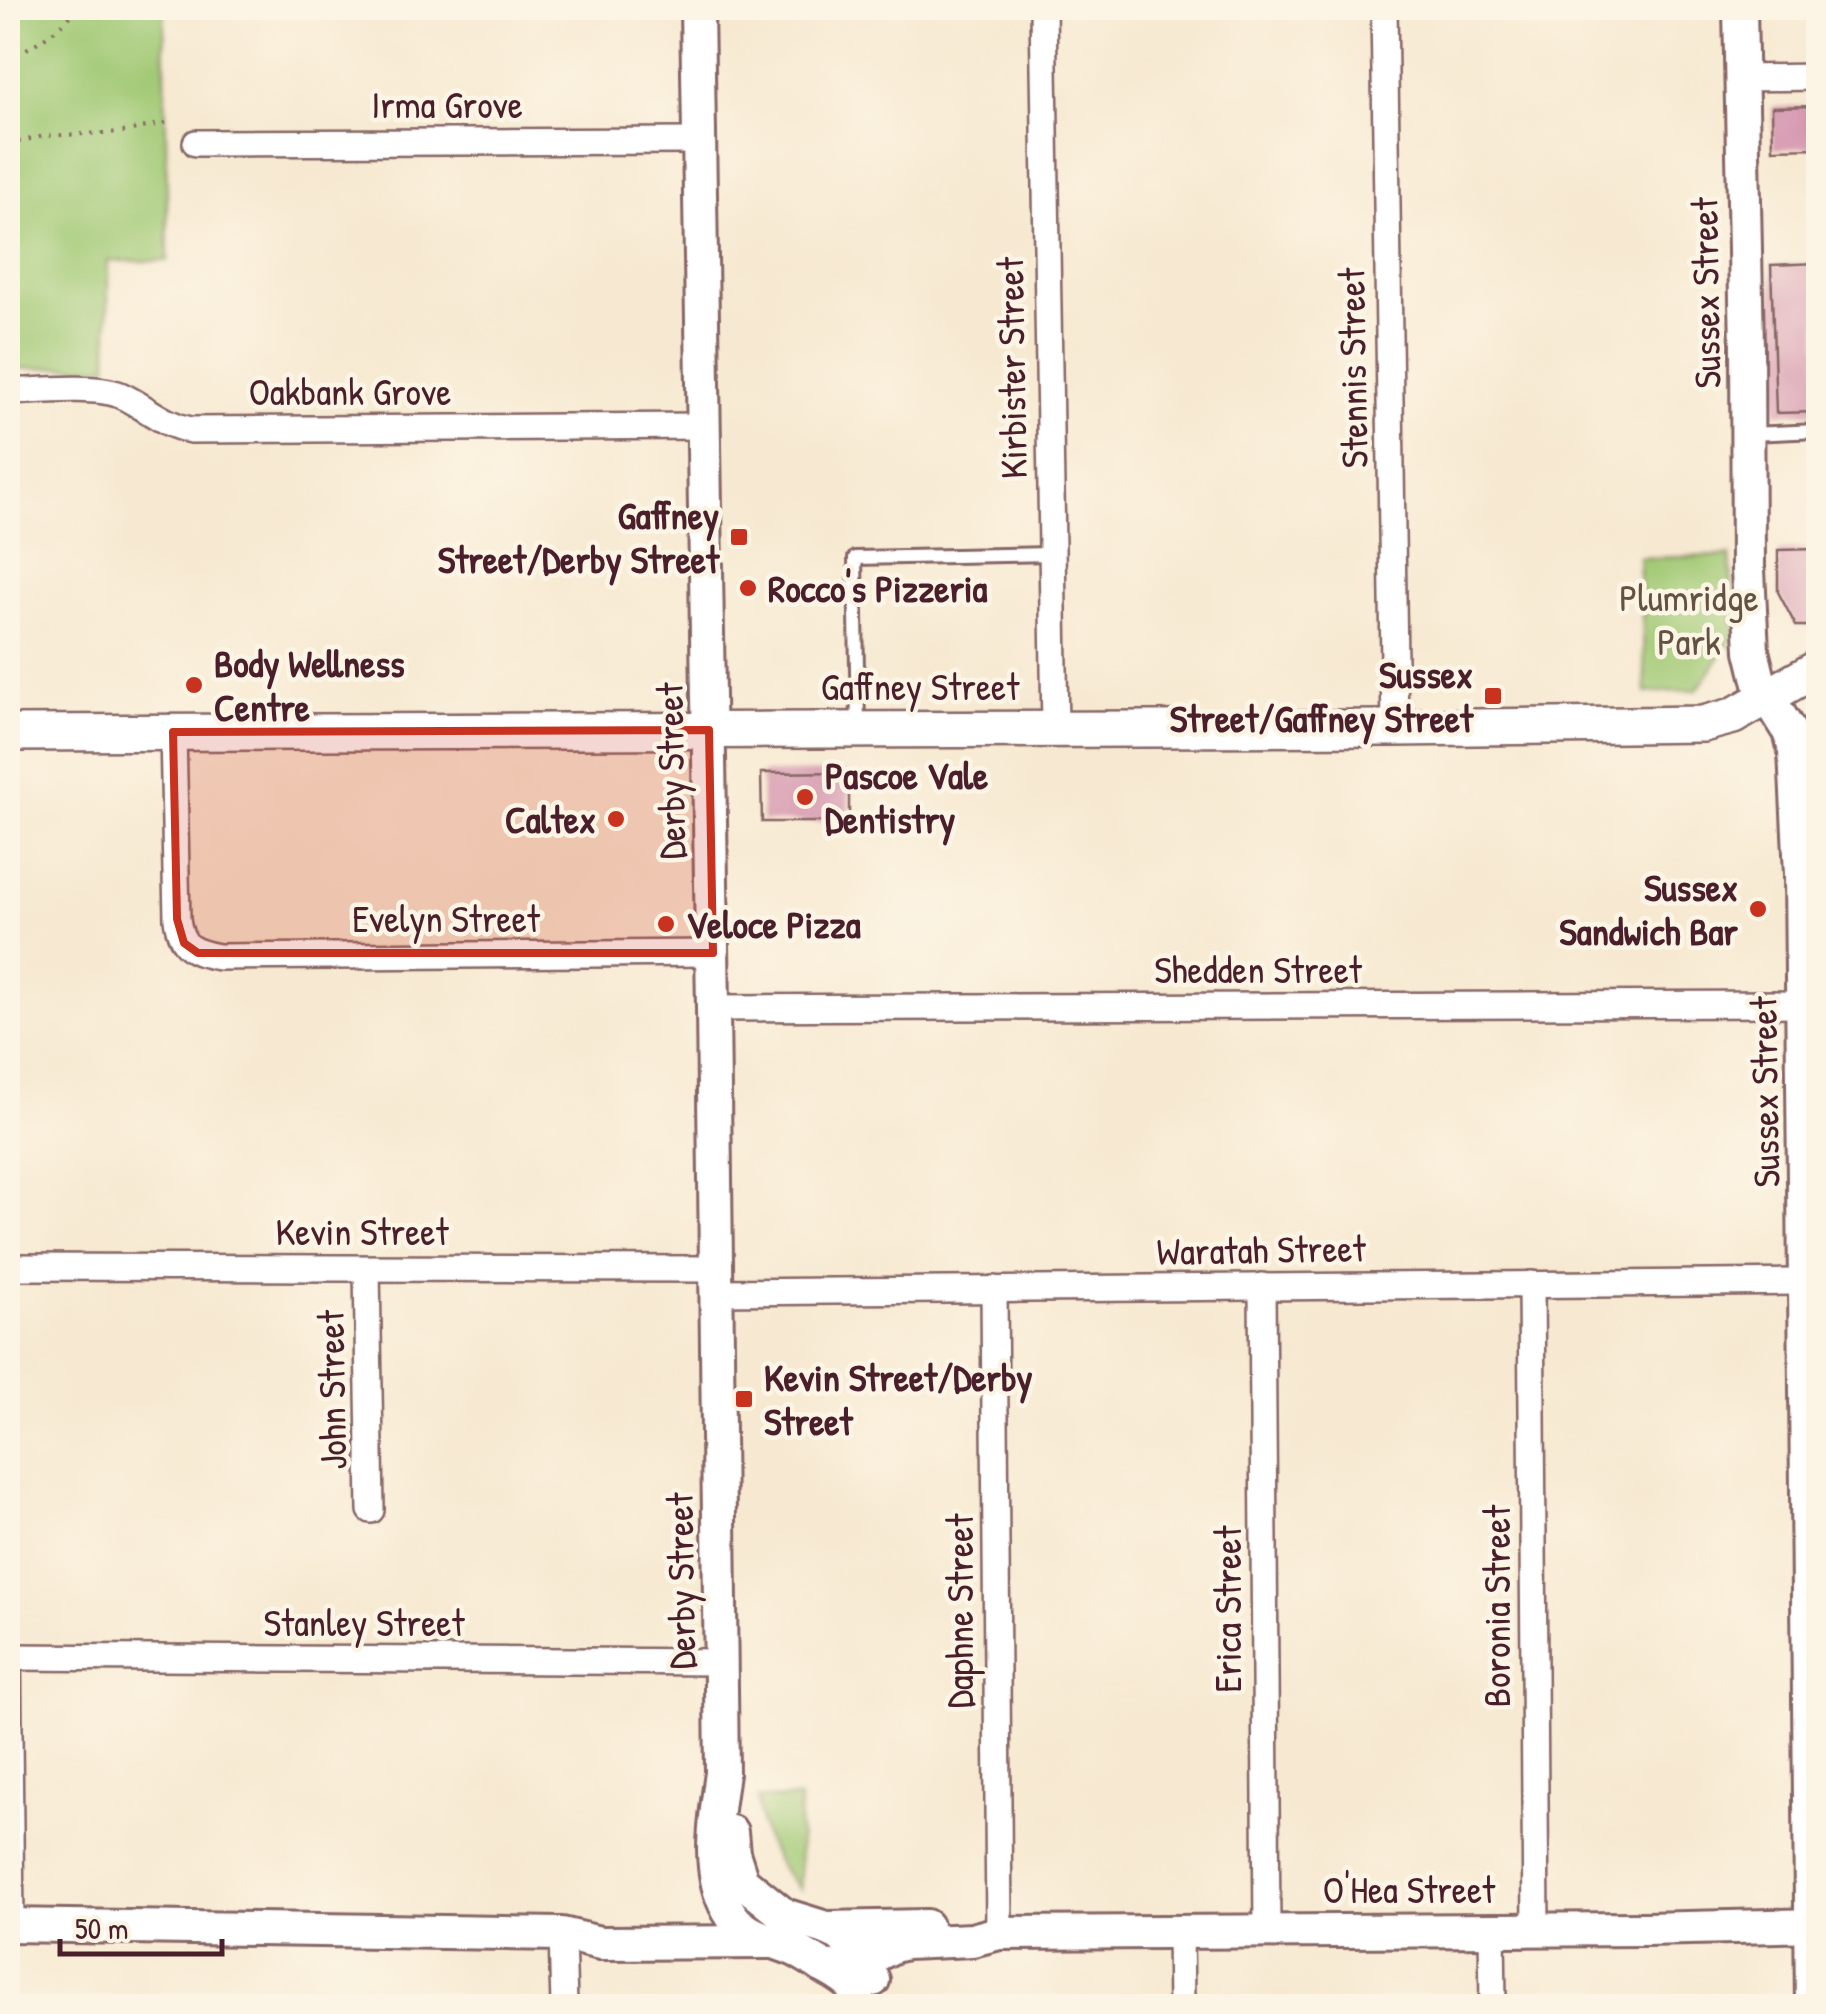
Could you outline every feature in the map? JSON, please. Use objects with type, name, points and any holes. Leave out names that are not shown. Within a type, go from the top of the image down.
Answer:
[{"type":"main road","name":"Gaffney Street","points":[[8,733],[1703,724],[1733,716],[1818,668]]},
{"type":"street","name":"Derby Street","points":[[697,8],[722,1773],[736,1869],[742,1881],[779,1929],[826,1928]]},
{"type":"street","name":"Kirbister Street","points":[[1043,8],[1054,728]]},
{"type":"street","name":"Stennis Street","points":[[1384,8],[1395,728]]},
{"type":"street","name":"Sussex Street","points":[[1740,8],[1752,651],[1760,684],[1790,732],[1802,874],[1815,1925],[1812,2006]]},
{"type":"street","points":[[1742,78],[1818,77]]},
{"type":"street","name":"Irma Grove","points":[[196,142],[699,140]]},
{"type":"street","name":"Oakbank Grove","points":[[8,392],[108,392],[166,423],[192,430],[703,426]]},
{"type":"street","name":"Evelyn Street","points":[[174,732],[177,919],[184,943],[198,953],[219,957],[713,953]]},
{"type":"street","name":"Shedden Street","points":[[714,1008],[1803,1004]]},
{"type":"street","name":"Kevin Street","points":[[8,1267],[367,1269],[716,1280]]},
{"type":"street","name":"John Street","points":[[367,1269],[371,1510]]},
{"type":"street","name":"Waratah Street","points":[[716,1280],[994,1289],[1806,1282]]},
{"type":"street","name":"Boronia Street","points":[[1531,1284],[1536,1928]]},
{"type":"street","name":"Erica Street","points":[[1262,1286],[1268,1930]]},
{"type":"street","name":"Daphne Street","points":[[994,1289],[999,1933]]},
{"type":"street","points":[[8,1640],[9,1925],[562,1934],[600,1943],[779,1929]]},
{"type":"street","name":"Stanley Street","points":[[8,1657],[720,1662]]},
{"type":"street","name":"Derby Street","points":[[722,1773],[714,1826],[715,1860],[716,1879],[728,1911]]},
{"type":"street","points":[[562,1934],[599,1926],[684,1927],[749,1903],[760,1904],[793,1950],[843,1976],[860,2006]]},
{"type":"street","name":"O'Hea Street","points":[[822,1966],[846,1969],[906,1943],[972,1940],[999,1933],[1815,1925]]},
{"type":"street","name":"O'Hea Street","points":[[826,1928],[973,1926],[999,1933]]},
{"type":"street","points":[[826,1928],[841,1936],[866,1962],[878,2006]]},
{"type":"street","points":[[1492,1928],[1493,2006]]},
{"type":"street","points":[[1180,1932],[1181,2006]]},
{"type":"street","points":[[562,1934],[564,2006]]},
{"type":"lane","points":[[1748,434],[1818,431]]},
{"type":"lane","points":[[858,728],[855,558],[1052,554]]},
{"type":"path","points":[[8,59],[38,42],[78,8]]},
{"type":"path","points":[[8,144],[44,136],[123,132],[170,122]]},
{"type":"highlighted area","points":[[709,730],[713,953],[198,953],[184,943],[177,919],[173,732]]},
{"type":"green space","points":[[8,8],[164,8],[168,261],[108,261],[108,366],[8,369]]},
{"type":"green space","name":"Plumridge Park","points":[[1730,556],[1735,634],[1697,690],[1646,693],[1639,558]]},
{"type":"green space","points":[[799,1798],[800,1890],[770,1848],[758,1799]]},
{"type":"building","points":[[1818,106],[1818,148],[1773,149],[1772,107]]},
{"type":"building","points":[[1818,263],[1818,412],[1776,413],[1771,265]]},
{"type":"building","points":[[1818,549],[1818,626],[1796,626],[1778,592],[1778,550]]},
{"type":"building","name":"Pascoe Vale Dentistry","points":[[849,772],[849,822],[762,822],[761,773]]},
{"type":"place","name":"Gaffney Street/Derby Street","points":[[739,537]]},
{"type":"place","name":"Rocco's Pizzeria","points":[[748,588]]},
{"type":"place","name":"Body Wellness Centre","points":[[194,685]]},
{"type":"place","name":"Sussex Street/Gaffney Street","points":[[1493,696]]},
{"type":"place","name":"Pascoe Vale Dentistry","points":[[805,797]]},
{"type":"place","name":"Caltex","points":[[616,819]]},
{"type":"place","name":"Sussex Sandwich Bar","points":[[1758,909]]},
{"type":"place","name":"Veloce Pizza","points":[[666,924]]},
{"type":"place","name":"Kevin Street/Derby Street","points":[[744,1399]]}]
